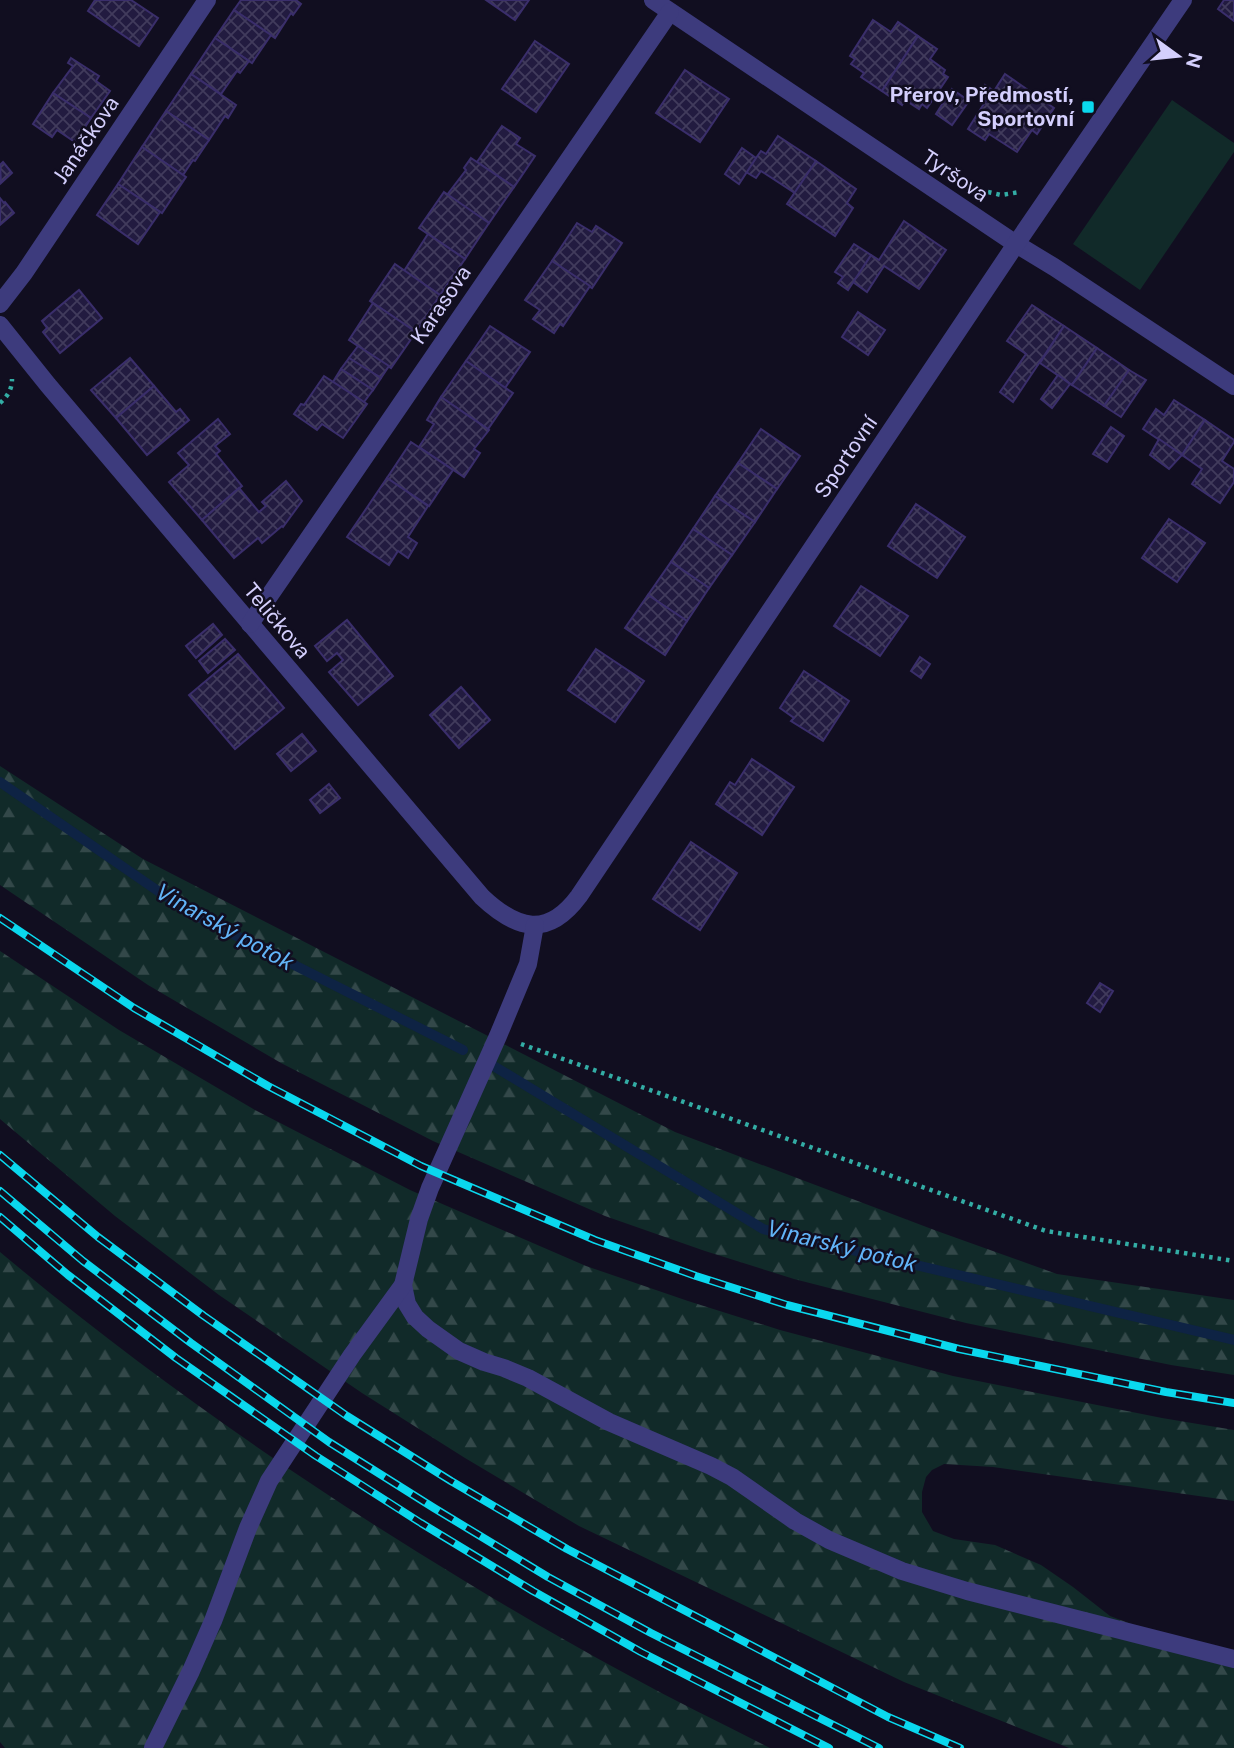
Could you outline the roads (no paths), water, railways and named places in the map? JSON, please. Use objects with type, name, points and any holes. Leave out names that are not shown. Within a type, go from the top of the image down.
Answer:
[{"type":"street","name":"Janáčkova","points":[[0,304],[24,273],[207,0]]},
{"type":"street","name":"Tyršova","points":[[653,0],[1016,244],[1234,386]]},
{"type":"street","name":"Sportovní","points":[[535,925],[546,924],[558,918],[579,896],[1183,0]]},
{"type":"street","name":"Karasova","points":[[250,624],[670,12]]},
{"type":"street","name":"Teličkova","points":[[0,325],[482,897],[509,918],[535,925]]},
{"type":"street","points":[[153,1748],[208,1634],[248,1528],[269,1481],[345,1365],[403,1285],[419,1219],[430,1188],[528,964],[535,925]]},
{"type":"street","points":[[403,1285],[407,1304],[415,1317],[459,1351],[528,1378],[609,1422],[711,1466],[732,1477],[794,1521],[829,1540],[902,1571],[967,1591],[1234,1659]]},
{"type":"waterway","name":"Vinarský potok","points":[[0,782],[187,911],[463,1050]]},
{"type":"waterway","name":"Vinarský potok","points":[[487,1062],[763,1229],[1234,1340]]},
{"type":"railway","points":[[0,918],[134,1008],[268,1086],[421,1166],[595,1240],[787,1305],[959,1349],[1166,1392],[1234,1403]]},
{"type":"railway","points":[[0,1155],[98,1237],[204,1316],[347,1416],[451,1481],[567,1549],[888,1717],[960,1748]]},
{"type":"railway","points":[[0,1191],[83,1261],[329,1442],[548,1577],[651,1633],[879,1748]]},
{"type":"railway","points":[[0,1217],[68,1275],[176,1358],[316,1456],[533,1591],[641,1652],[829,1748]]},
{"type":"place","name":"Přerov, Předmostí, Sportovní","points":[[1088,107]]}]
